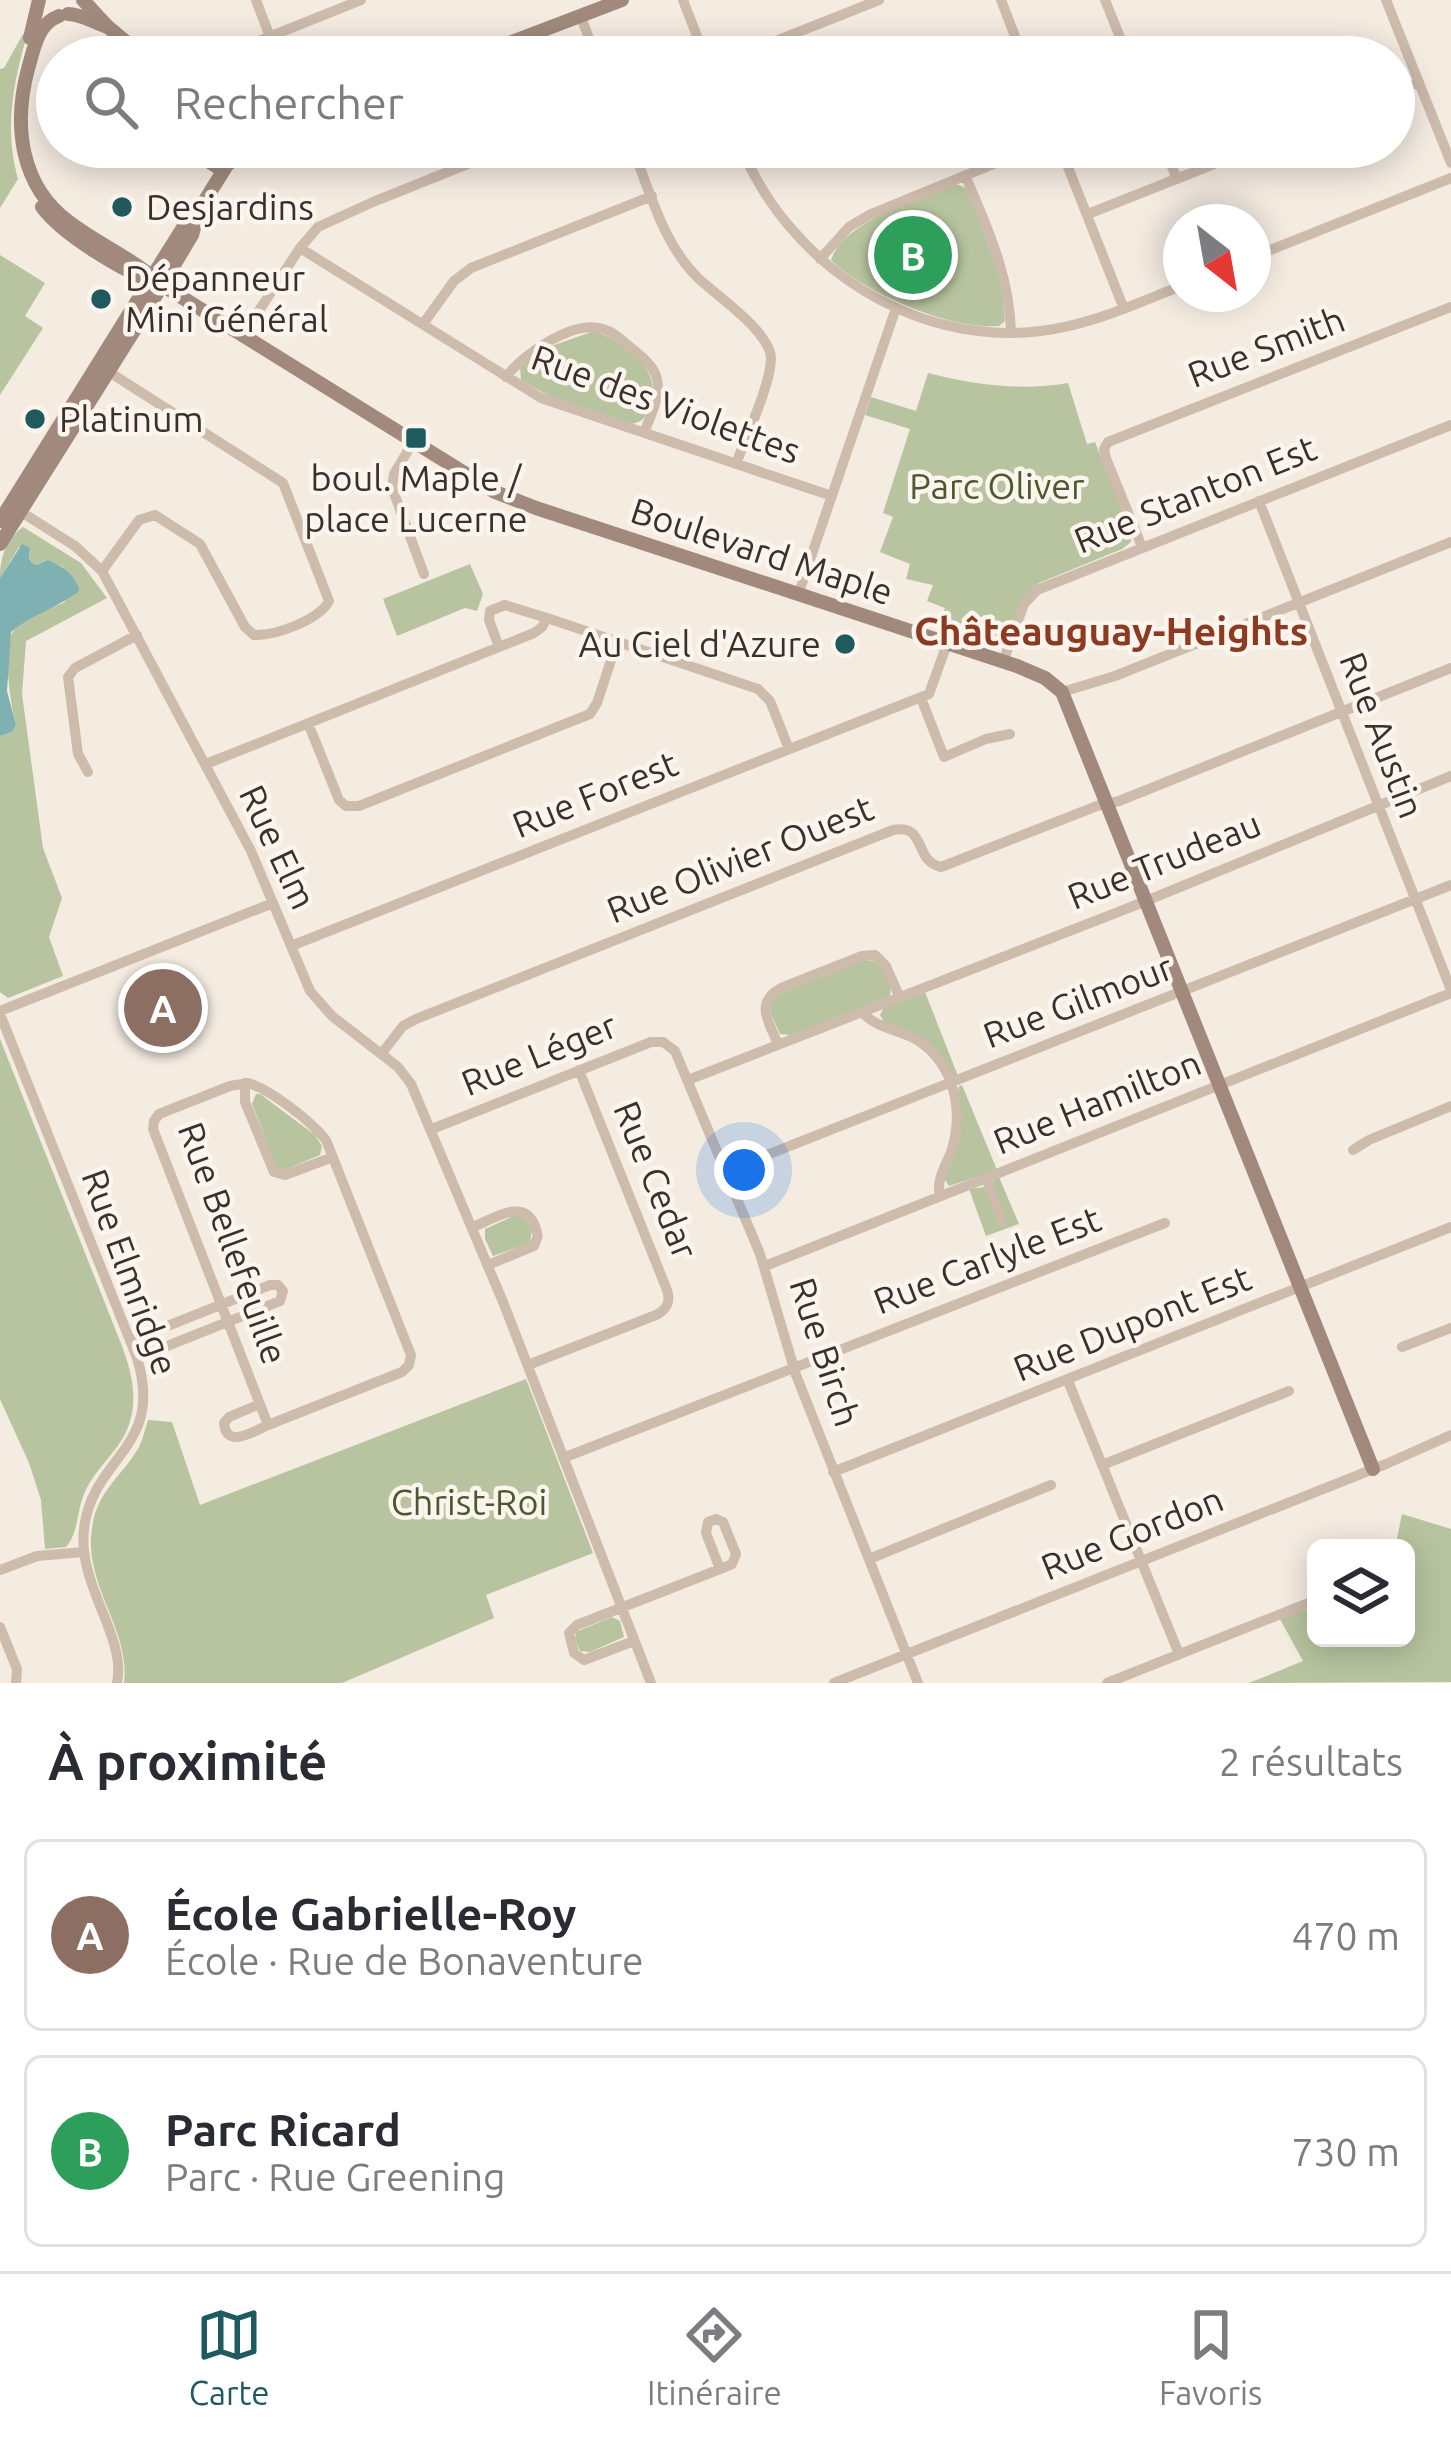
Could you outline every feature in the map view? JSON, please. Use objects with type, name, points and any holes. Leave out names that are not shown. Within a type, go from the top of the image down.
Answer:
[{"type":"street","points":[[39,0],[49,14],[77,14],[108,27]]},
{"type":"street","name":"Boulevard Maple","points":[[39,0],[14,108],[21,172],[55,224],[139,277],[155,280]]},
{"type":"street","points":[[82,0],[119,36]]},
{"type":"street","name":"Boulevard Maple","points":[[38,36],[47,21],[76,10],[82,0]]},
{"type":"street","points":[[256,0],[270,36]]},
{"type":"street","points":[[272,36],[362,0]]},
{"type":"street","points":[[530,36],[622,0]]},
{"type":"street","points":[[683,0],[697,36]]},
{"type":"street","points":[[789,36],[879,0]]},
{"type":"street","points":[[1001,0],[1015,36]]},
{"type":"street","points":[[1105,0],[1120,36]]},
{"type":"street","points":[[1386,0],[1400,36]]},
{"type":"street","points":[[581,17],[588,36]]},
{"type":"street","name":"Boulevard Maple","points":[[36,44],[24,86],[22,135],[29,173],[46,200],[68,221],[155,280],[508,498],[1003,662],[1040,675],[1062,692]]},
{"type":"street","points":[[1415,72],[1451,163]]},
{"type":"street","points":[[1415,84],[1419,82]]},
{"type":"street","points":[[218,168],[223,171]]},
{"type":"street","points":[[0,544],[15,509],[155,280],[192,235],[225,168]]},
{"type":"street","points":[[243,335],[313,231],[460,168]]},
{"type":"street","points":[[641,168],[682,260],[769,347],[767,376],[736,464]]},
{"type":"street","points":[[751,168],[777,214],[820,259],[896,308],[950,325],[1011,333],[1075,325],[1163,293]]},
{"type":"street","points":[[820,259],[862,219],[984,168]]},
{"type":"street","points":[[1069,168],[1124,309]]},
{"type":"street","points":[[1173,168],[1177,179]]},
{"type":"street","points":[[1088,214],[1204,168]]},
{"type":"street","points":[[965,176],[1004,275],[1011,333]]},
{"type":"street","points":[[1271,250],[1451,178]]},
{"type":"street","points":[[423,324],[454,280],[471,268],[652,196]]},
{"type":"street","name":"Rue des Violettes","points":[[300,248],[549,401],[832,496]]},
{"type":"street","name":"Rue Smith","points":[[1142,547],[1105,446],[1451,307]]},
{"type":"street","points":[[798,595],[896,308]]},
{"type":"street","points":[[506,377],[543,345],[584,328],[605,329],[656,374],[657,399],[644,433]]},
{"type":"street","points":[[102,571],[139,520],[155,515],[200,544],[244,627],[254,635],[316,616],[329,601],[284,483],[103,369]]},
{"type":"street","name":"Rue Stanton Est","points":[[1003,662],[1022,609],[1034,592],[1451,425]]},
{"type":"street","points":[[413,442],[394,474],[392,488],[424,574]]},
{"type":"street","name":"Rue Austin","points":[[1259,501],[1451,991]]},
{"type":"street","points":[[0,521],[15,509]]},
{"type":"street","name":"Rue Elm","points":[[15,509],[75,546],[102,571],[251,851],[307,985],[320,1004],[407,1077],[473,1227],[651,1683]]},
{"type":"street","points":[[1373,1468],[1062,692],[1107,679],[1451,542]]},
{"type":"street","points":[[499,647],[490,611],[505,605],[764,692],[789,749]]},
{"type":"street","points":[[206,764],[538,631],[547,618]]},
{"type":"street","points":[[88,772],[79,758],[68,677],[75,668],[136,635]]},
{"type":"street","points":[[308,723],[339,800],[354,807],[590,714],[617,642]]},
{"type":"street","points":[[947,644],[932,690],[921,698],[944,757],[1010,734]]},
{"type":"street","name":"Rue Olivier Ouest","points":[[382,1054],[411,1022],[893,830],[911,831],[928,862],[941,867],[1451,668]]},
{"type":"street","name":"Rue Forest","points":[[290,946],[921,698]]},
{"type":"street","name":"Rue Trudeau","points":[[688,1080],[1451,776]]},
{"type":"street","name":"Rue Gilmour","points":[[726,1172],[1451,885]]},
{"type":"street","points":[[0,1013],[273,903]]},
{"type":"street","points":[[778,1044],[766,1014],[769,995],[862,956],[875,955],[884,962],[900,998]]},
{"type":"street","name":"Rue Hamilton","points":[[765,1266],[1451,991]]},
{"type":"street","points":[[862,1012],[869,1020],[928,1048],[952,1083],[956,1134],[938,1186],[940,1196]]},
{"type":"street","name":"Rue Elmridge","points":[[0,1013],[137,1358],[143,1390],[140,1423],[93,1495],[85,1520],[83,1552],[119,1660],[117,1683]]},
{"type":"street","name":"Rue Léger","points":[[432,1129],[651,1042],[668,1044]]},
{"type":"street","name":"Rue Birch","points":[[668,1044],[678,1056],[765,1266],[794,1367],[918,1683]]},
{"type":"street","name":"Rue Cedar","points":[[528,1365],[662,1312],[668,1303],[667,1290],[579,1070]]},
{"type":"street","points":[[245,1083],[245,1102],[274,1172],[285,1175],[333,1157]]},
{"type":"street","name":"Rue Bellefeuille","points":[[260,1404],[229,1417],[225,1431],[237,1438],[402,1372],[411,1360],[319,1131],[260,1086],[245,1083],[164,1112],[153,1125],[221,1305],[228,1322],[260,1404],[268,1425]]},
{"type":"street","points":[[1353,1150],[1451,1106]]},
{"type":"street","points":[[986,1178],[1002,1221]]},
{"type":"street","points":[[473,1227],[518,1210],[528,1214],[538,1236],[534,1246],[488,1265]]},
{"type":"street","name":"Rue Carlyle Est","points":[[563,1457],[1165,1223]]},
{"type":"street","name":"Rue Dupont Est","points":[[833,1472],[1451,1227]]},
{"type":"street","points":[[130,1341],[274,1284],[283,1291],[280,1301],[137,1358]]},
{"type":"street","points":[[1402,1347],[1451,1328]]},
{"type":"street","points":[[1068,1381],[1179,1654]]},
{"type":"street","points":[[1102,1465],[1289,1391]]},
{"type":"street","name":"Rue Gordon","points":[[835,1683],[1451,1435]]},
{"type":"street","points":[[869,1559],[1051,1485]]},
{"type":"street","points":[[0,1570],[37,1556],[83,1552]]},
{"type":"street","points":[[634,1641],[586,1659],[578,1658],[568,1637],[571,1629],[720,1569]]},
{"type":"street","points":[[1107,1683],[1307,1604]]},
{"type":"street","points":[[0,1627],[17,1669],[16,1683]]},
{"type":"green space","points":[[23,34],[27,35],[11,124],[18,179],[0,208],[0,69]]},
{"type":"green space","points":[[957,184],[967,189],[1001,279],[1005,321],[999,326],[957,322],[910,307],[831,260],[851,233],[867,222]]},
{"type":"green space","points":[[0,255],[45,283],[25,316],[43,328],[0,395]]},
{"type":"green space","points":[[594,331],[618,342],[647,369],[653,393],[647,414],[638,422],[631,424],[549,396],[521,380],[520,367],[543,349]]},
{"type":"green space","name":"Parc Oliver","points":[[928,373],[997,386],[1068,383],[1087,444],[1095,442],[1132,534],[1131,542],[1122,549],[1039,583],[993,646],[937,630],[945,608],[927,601],[933,585],[906,579],[910,564],[880,552],[893,517],[883,513],[910,429],[865,415],[871,397],[916,411]]},
{"type":"green space","points":[[23,527],[81,563],[107,598],[26,641],[22,694],[43,848],[62,898],[49,937],[63,976],[8,998],[0,992],[0,736],[16,725],[8,649],[18,626],[65,602],[63,567],[46,560],[34,564],[30,548],[19,547],[0,578],[5,550]]},
{"type":"green space","points":[[470,564],[483,594],[477,611],[465,608],[397,636],[383,599]]},
{"type":"green space","points":[[864,960],[876,961],[882,969],[890,996],[791,1035],[780,1034],[771,1014],[774,996]]},
{"type":"green space","points":[[925,992],[958,1076],[880,1015],[883,1009]]},
{"type":"green space","points":[[0,1039],[122,1346],[132,1385],[130,1423],[87,1487],[66,1547],[45,1549],[41,1500],[0,1399]]},
{"type":"green space","points":[[962,1085],[997,1170],[949,1186],[945,1180]]},
{"type":"green space","points":[[256,1094],[315,1135],[322,1146],[320,1155],[282,1171],[277,1168],[252,1104]]},
{"type":"green space","points":[[999,1177],[1019,1224],[986,1236],[969,1189],[985,1187]]},
{"type":"green space","points":[[524,1216],[532,1230],[530,1243],[493,1256],[485,1229]]},
{"type":"green space","name":"Christ-Roi","points":[[526,1379],[593,1553],[486,1595],[494,1618],[342,1683],[124,1683],[121,1644],[94,1569],[92,1528],[99,1504],[139,1447],[148,1420],[172,1422],[200,1505]]},
{"type":"green space","points":[[1402,1514],[1451,1529],[1451,1682],[1249,1683],[1303,1661],[1280,1619],[1307,1609],[1307,1647],[1415,1647],[1415,1539],[1397,1539]]},
{"type":"green space","points":[[612,1617],[620,1621],[624,1637],[590,1652],[580,1651],[576,1632]]},
{"type":"water","points":[[22,544],[30,548],[32,563],[57,564],[79,588],[11,632],[7,691],[16,725],[0,736],[0,578]]},
{"type":"place","name":"Desjardins","points":[[122,207]]},
{"type":"place","name":"Parc Ricard","points":[[913,255]]},
{"type":"place","name":"Dépanneur Mini Général","points":[[101,299]]},
{"type":"place","name":"Platinum","points":[[35,419]]},
{"type":"place","name":"boul. Maple / place Lucerne","points":[[416,438]]},
{"type":"place","name":"Au Ciel d'Azure","points":[[845,644]]},
{"type":"place","name":"École Gabrielle-Roy","points":[[163,1008]]},
{"type":"district","name":"Châteauguay-Heights","points":[[1111,631]]}]
